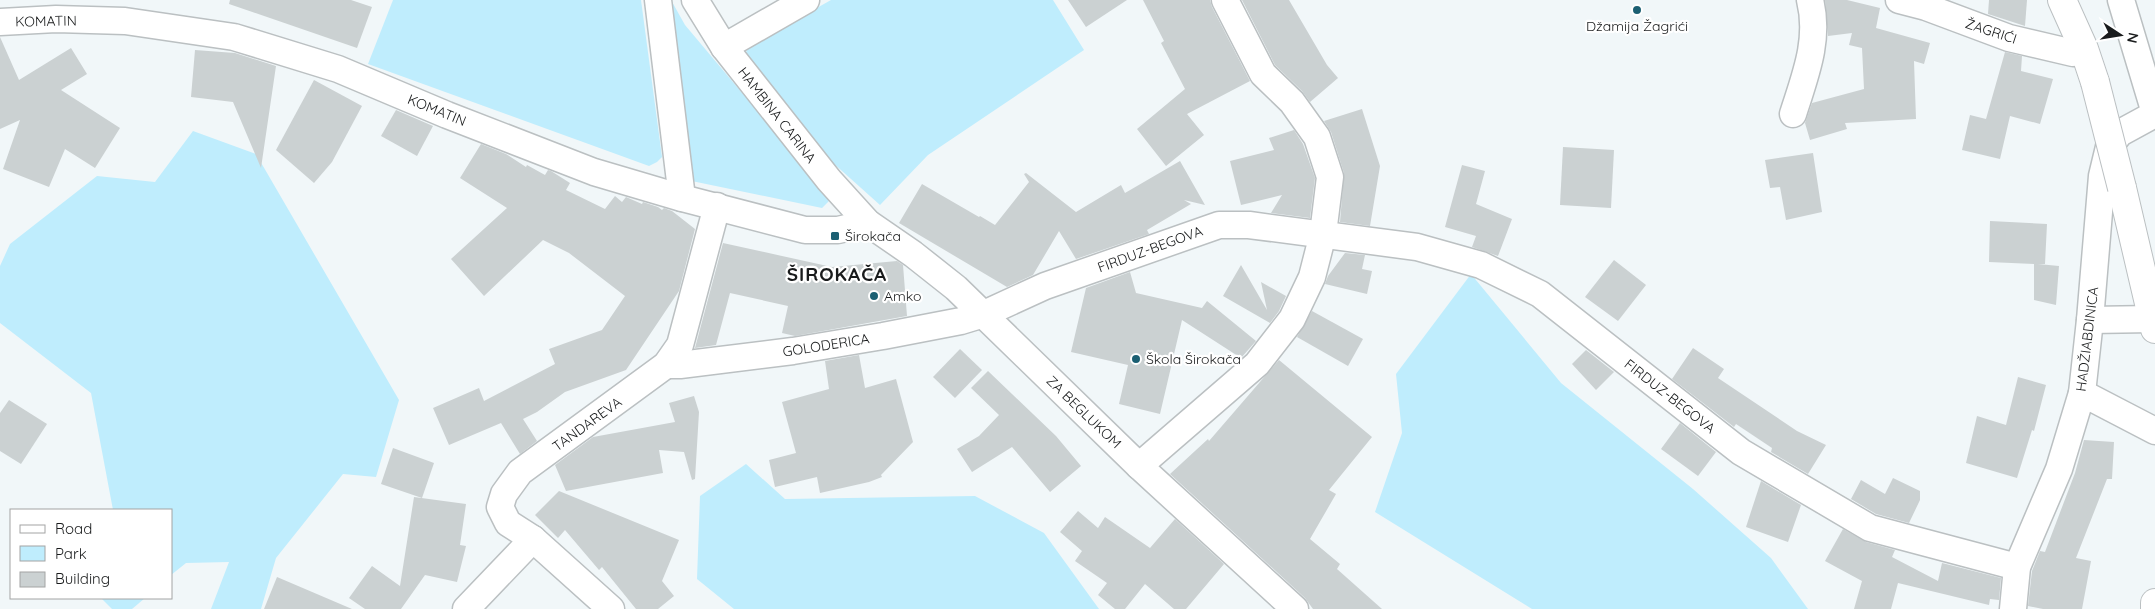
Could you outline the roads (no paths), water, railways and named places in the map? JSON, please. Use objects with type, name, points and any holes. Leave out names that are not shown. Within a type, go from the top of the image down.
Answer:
[{"type":"main road","points":[[2062,0],[2084,49],[2095,82],[2154,324]]},
{"type":"main road","points":[[2154,609],[2155,603]]},
{"type":"street","points":[[658,0],[682,198]]},
{"type":"street","name":"HAMBINA CARINA","points":[[695,0],[724,47],[829,180],[868,223]]},
{"type":"street","points":[[724,47],[806,0]]},
{"type":"street","points":[[1139,466],[1257,364],[1292,319],[1312,277],[1323,234],[1330,177],[1317,137],[1292,102],[1263,74],[1225,0]]},
{"type":"street","points":[[1793,114],[1812,51],[1815,24],[1810,0]]},
{"type":"street","name":"ŽAGRIĆI","points":[[1900,0],[1926,7],[2009,38],[2073,52],[2084,49]]},
{"type":"street","points":[[2121,0],[2155,113]]},
{"type":"street","name":"KOMATIN","points":[[0,22],[56,19],[124,21],[234,37],[338,69],[594,172],[682,198],[805,230],[838,230],[868,223]]},
{"type":"street","name":"HADŽIABDINICA","points":[[2013,609],[2017,567],[2059,469],[2082,393],[2102,176],[2109,147],[2120,133],[2155,113]]},
{"type":"street","name":"TANDAREVA","points":[[532,539],[508,522],[500,507],[504,494],[520,472],[666,365],[680,344],[717,206]]},
{"type":"street","name":"ZA BEGLUKOM","points":[[868,223],[913,254],[956,288],[1139,466],[1294,609]]},
{"type":"street","name":"FIRDUZ-BEGOVA","points":[[984,314],[1045,286],[1219,224],[1249,224],[1417,247],[1481,265],[1540,294],[1740,452],[1870,528],[2017,567]]},
{"type":"street","name":"GOLODERICA","points":[[666,365],[680,365],[792,351],[883,336],[984,314]]},
{"type":"street","points":[[2090,320],[2154,324]]},
{"type":"street","points":[[2082,393],[2155,431]]},
{"type":"street","points":[[466,609],[532,539],[572,573],[602,606]]},
{"type":"place","name":"Džamija Žagrići","points":[[1637,10]]},
{"type":"place","name":"Širokača","points":[[835,236]]},
{"type":"place","name":"Amko","points":[[874,296]]},
{"type":"place","name":"Škola Širokača","points":[[1136,359]]},
{"type":"district","name":"ŠIROKAČA","points":[[837,274]]}]
